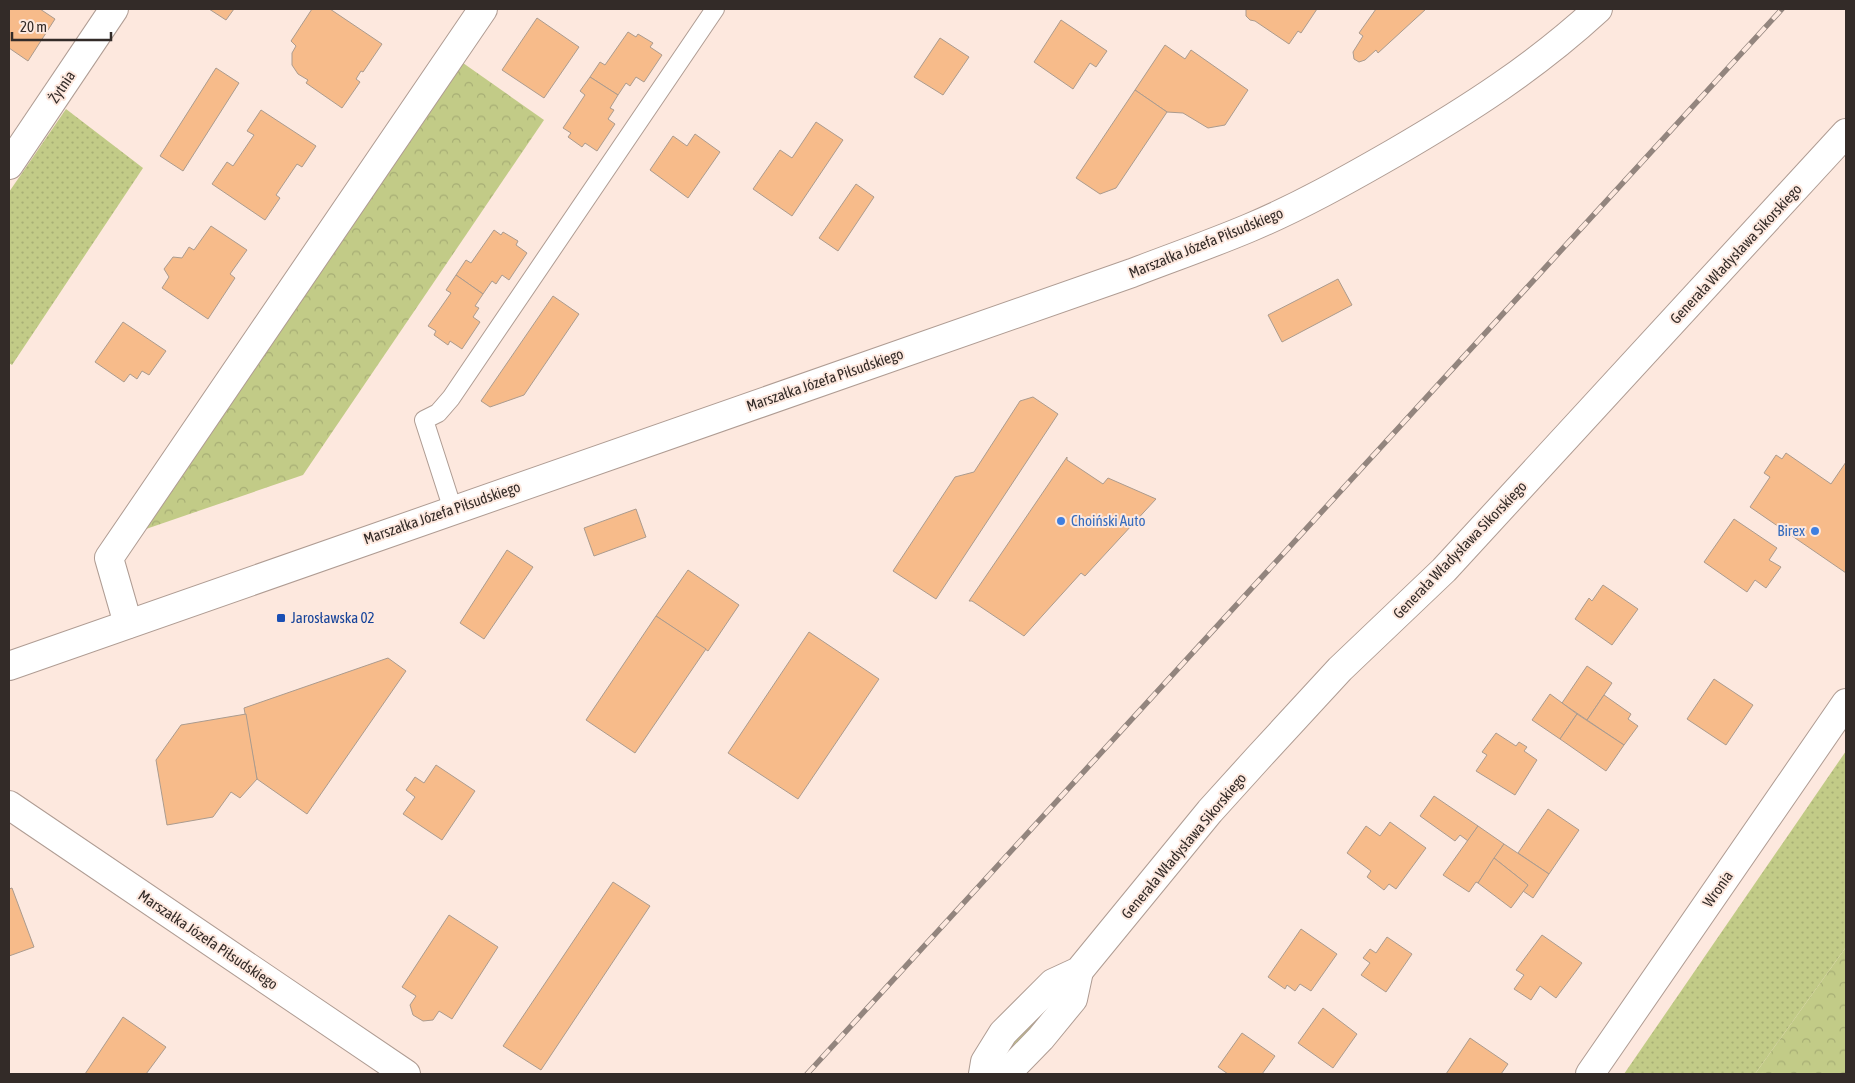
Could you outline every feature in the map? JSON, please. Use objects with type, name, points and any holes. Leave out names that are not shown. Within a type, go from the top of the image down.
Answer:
[{"type":"main road","name":"Żytnia","points":[[9,165],[114,9]]},
{"type":"main road","points":[[128,624],[109,558],[483,9]]},
{"type":"main road","name":"Marszałka Józefa Piłsudskiego","points":[[9,666],[1132,273],[1249,228],[1314,197],[1453,119],[1520,75],[1560,44],[1598,9]]},
{"type":"main road","name":"Generała Władysława Sikorskiego","points":[[983,1074],[985,1062],[1003,1033],[1053,983],[1079,971],[1210,811],[1246,771],[1340,669],[1444,570],[1846,133]]},
{"type":"main road","name":"Wronia","points":[[1590,1074],[1846,703]]},
{"type":"main road","name":"Marszałka Józefa Piłsudskiego","points":[[9,805],[406,1074]]},
{"type":"main road","name":"Generała Władysława Sikorskiego","points":[[1006,1074],[1041,1038],[1073,999],[1079,971]]},
{"type":"lane","points":[[453,510],[424,420],[438,413],[451,398],[715,9]]},
{"type":"green space","points":[[463,63],[544,120],[303,475],[146,529]]},
{"type":"green space","points":[[66,109],[143,168],[12,365],[9,363],[9,192]]},
{"type":"green space","points":[[1846,751],[1846,947],[1755,1074],[1624,1074]]},
{"type":"green space","points":[[1846,947],[1846,1074],[1755,1074]]},
{"type":"green space","points":[[1064,990],[1007,1059],[1002,1057],[1009,1043]]},
{"type":"building","points":[[9,9],[40,9],[55,19],[28,61],[9,48]]},
{"type":"building","points":[[209,9],[234,9],[226,20]]},
{"type":"building","points":[[312,9],[330,9],[382,44],[356,79],[360,82],[342,108],[306,83],[308,80],[298,74],[292,65],[292,53],[296,46],[291,41]]},
{"type":"building","points":[[1246,9],[1317,9],[1301,33],[1298,31],[1289,44],[1255,21],[1250,20],[1246,16]]},
{"type":"building","points":[[1376,9],[1426,9],[1378,53],[1376,50],[1365,60],[1359,62],[1354,59],[1353,52],[1363,36],[1359,33]]},
{"type":"building","points":[[537,18],[579,47],[544,98],[502,70]]},
{"type":"building","points":[[1061,20],[1107,51],[1096,67],[1090,63],[1073,89],[1034,62]]},
{"type":"building","points":[[628,32],[636,37],[638,34],[653,43],[650,47],[662,55],[644,82],[636,77],[630,86],[626,83],[618,95],[590,77],[600,62],[605,65]]},
{"type":"building","points":[[940,38],[969,57],[943,95],[914,77]]},
{"type":"building","points":[[1165,45],[1185,59],[1191,50],[1248,90],[1225,125],[1208,128],[1183,113],[1167,112],[1135,90]]},
{"type":"building","points":[[216,68],[239,83],[183,171],[160,156]]},
{"type":"building","points":[[590,77],[618,95],[610,108],[614,110],[608,119],[615,124],[597,151],[585,143],[582,147],[568,137],[571,133],[563,128],[585,95],[580,91]]},
{"type":"building","points":[[1135,90],[1167,112],[1116,188],[1100,194],[1076,178]]},
{"type":"building","points":[[261,110],[316,146],[302,167],[297,164],[276,195],[280,198],[265,220],[212,184],[227,162],[233,166],[254,135],[247,131]]},
{"type":"building","points":[[816,122],[843,140],[792,216],[753,189],[780,150],[792,158]]},
{"type":"building","points":[[695,134],[720,152],[688,198],[650,170],[673,136],[687,146]]},
{"type":"building","points":[[856,184],[874,197],[838,251],[819,238]]},
{"type":"building","points":[[211,226],[247,250],[230,274],[235,278],[208,319],[162,288],[169,277],[164,269],[173,257],[182,258],[189,247],[194,250]]},
{"type":"building","points":[[494,230],[501,235],[503,232],[518,241],[516,245],[527,253],[509,280],[502,275],[496,284],[492,281],[483,294],[456,275],[466,260],[471,263]]},
{"type":"building","points":[[456,275],[483,294],[475,306],[479,308],[473,317],[480,322],[462,349],[450,341],[448,345],[434,335],[436,331],[428,326],[451,293],[446,290]]},
{"type":"building","points":[[1338,279],[1352,305],[1282,342],[1268,315]]},
{"type":"building","points":[[553,296],[579,314],[524,395],[490,407],[481,401]]},
{"type":"building","points":[[123,322],[166,351],[149,375],[142,371],[137,379],[130,374],[124,382],[95,362]]},
{"type":"building","points":[[1033,397],[1058,414],[936,599],[893,571],[955,477],[974,472],[1020,401]]},
{"type":"building","name":"Birex","points":[[1786,453],[1831,484],[1846,462],[1846,573],[1750,507],[1770,477],[1764,473],[1776,455],[1782,459]]},
{"type":"building","points":[[1067,457],[1067,460],[1103,484],[1108,478],[1156,499],[1085,576],[1081,573],[1024,636],[972,601],[969,601]]},
{"type":"building","points":[[636,509],[646,537],[594,556],[584,528]]},
{"type":"building","points":[[1734,519],[1777,548],[1769,560],[1781,567],[1766,588],[1755,580],[1747,592],[1704,562]]},
{"type":"building","points":[[507,550],[533,567],[484,639],[460,623]]},
{"type":"building","points":[[688,570],[739,605],[708,651],[656,616]]},
{"type":"building","points":[[1603,585],[1638,609],[1612,645],[1575,619],[1589,598],[1592,601]]},
{"type":"building","points":[[656,616],[706,649],[635,753],[586,720]]},
{"type":"building","points":[[809,632],[879,679],[798,799],[728,753]]},
{"type":"building","points":[[388,658],[406,671],[307,814],[257,779],[244,708]]},
{"type":"building","points":[[1587,666],[1612,683],[1587,720],[1562,703]]},
{"type":"building","points":[[1714,679],[1753,705],[1726,745],[1687,719]]},
{"type":"building","points":[[1550,694],[1577,714],[1560,739],[1532,720]]},
{"type":"building","points":[[1604,695],[1631,714],[1628,719],[1638,726],[1624,745],[1587,720]]},
{"type":"building","points":[[246,714],[257,779],[240,798],[231,792],[213,817],[167,825],[156,760],[181,725]]},
{"type":"building","points":[[1577,714],[1624,745],[1606,771],[1560,739]]},
{"type":"building","points":[[1496,733],[1516,746],[1519,742],[1527,747],[1524,751],[1537,760],[1515,795],[1476,771],[1487,755],[1482,752]]},
{"type":"building","points":[[436,765],[475,791],[442,840],[403,814],[415,797],[406,790],[415,777],[424,783]]},
{"type":"building","points":[[1434,796],[1478,826],[1468,841],[1460,835],[1455,841],[1420,816]]},
{"type":"building","points":[[1548,809],[1579,830],[1549,874],[1518,853]]},
{"type":"building","points":[[1390,822],[1426,848],[1396,889],[1389,884],[1384,890],[1367,877],[1371,871],[1347,853],[1366,826],[1380,836]]},
{"type":"building","points":[[1478,826],[1504,844],[1478,883],[1476,882],[1469,892],[1443,875]]},
{"type":"building","points":[[1504,844],[1549,874],[1533,898],[1523,891],[1528,885],[1494,858]]},
{"type":"building","points":[[1494,858],[1528,885],[1511,908],[1478,883]]},
{"type":"building","points":[[613,882],[650,906],[541,1070],[503,1046]]},
{"type":"building","points":[[12,888],[34,947],[9,956],[9,889]]},
{"type":"building","points":[[449,915],[498,947],[452,1019],[439,1011],[433,1020],[423,1021],[413,1015],[410,1005],[416,996],[402,987]]},
{"type":"building","points":[[1301,929],[1337,954],[1311,991],[1300,984],[1295,991],[1287,985],[1285,989],[1268,977]]},
{"type":"building","points":[[1542,935],[1582,963],[1556,998],[1540,986],[1531,1000],[1514,989],[1524,975],[1516,970]]},
{"type":"building","points":[[1387,937],[1412,954],[1386,992],[1361,975],[1370,963],[1363,958],[1370,949],[1376,953]]},
{"type":"building","points":[[1323,1008],[1357,1034],[1333,1068],[1298,1043]]},
{"type":"building","points":[[123,1017],[166,1047],[146,1074],[85,1074]]},
{"type":"building","points":[[1242,1033],[1275,1056],[1262,1074],[1228,1074],[1218,1067]]},
{"type":"building","points":[[1470,1038],[1508,1064],[1501,1074],[1446,1074]]},
{"type":"railway","points":[[807,1074],[1782,9]]},
{"type":"place","name":"Choiński Auto","points":[[1061,521]]},
{"type":"place","name":"Birex","points":[[1815,531]]},
{"type":"place","name":"Jarosławska 02","points":[[281,618]]}]
